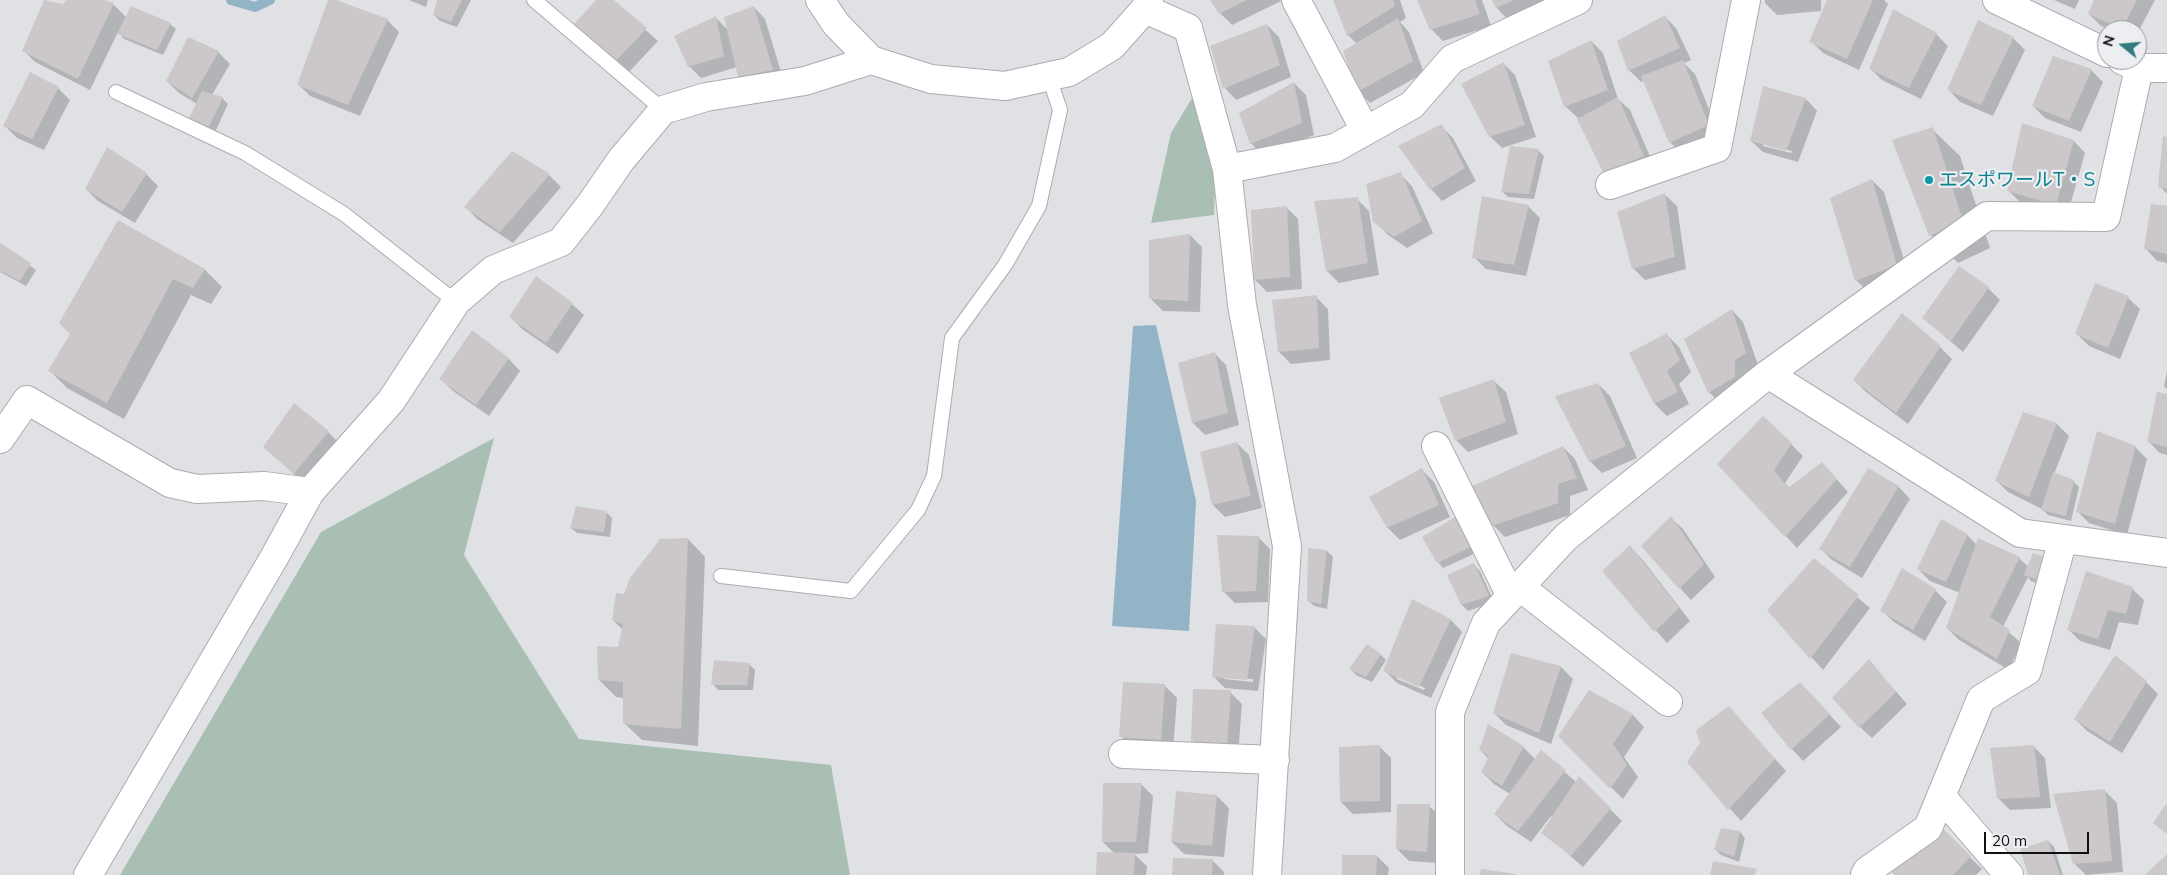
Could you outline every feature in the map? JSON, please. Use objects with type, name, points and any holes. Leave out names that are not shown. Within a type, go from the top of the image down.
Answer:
[{"type":"street","points":[[820,0],[836,24],[870,60],[931,79],[1006,86],[1068,72],[1112,46],[1147,4],[1188,28],[1227,169],[1242,305],[1287,546],[1267,875]]},
{"type":"street","points":[[1296,0],[1365,130]]},
{"type":"street","points":[[1227,169],[1335,148],[1412,105],[1452,59],[1578,0]]},
{"type":"street","points":[[1610,185],[1717,148],[1746,0]]},
{"type":"street","points":[[1996,0],[2097,48]]},
{"type":"street","points":[[88,875],[310,492],[391,400],[456,302],[494,270],[561,242],[590,205],[621,160],[663,110],[706,97],[805,81],[870,60]]},
{"type":"street","points":[[2147,66],[2167,68]]},
{"type":"street","points":[[1450,875],[1450,712],[1486,623],[1566,537],[1768,374],[1987,216],[2106,217],[2130,70]]},
{"type":"street","points":[[1768,374],[2020,533],[2167,553]]},
{"type":"street","points":[[0,439],[27,400],[170,483],[197,489],[264,486],[310,492]]},
{"type":"street","points":[[1436,446],[1515,592],[1668,702]]},
{"type":"street","points":[[1865,875],[1866,871],[1928,828],[1981,700],[2028,671],[2063,539]]},
{"type":"street","points":[[1123,754],[1275,760]]},
{"type":"street","points":[[1941,796],[2009,875]]},
{"type":"lane","points":[[534,0],[663,110]]},
{"type":"lane","points":[[721,576],[851,591],[918,510],[934,476],[952,338],[1005,265],[1039,206],[1060,110],[1049,77]]},
{"type":"lane","points":[[116,92],[245,153],[278,173],[344,214],[456,302]]},
{"type":"green space","points":[[1192,98],[1202,101],[1215,176],[1214,215],[1151,223],[1171,133]]},
{"type":"green space","points":[[494,438],[464,555],[579,739],[831,765],[850,875],[120,875],[321,532]]},
{"type":"water","points":[[1156,325],[1196,501],[1189,631],[1112,626],[1133,326]]},
{"type":"building","points":[[44,0],[63,4],[66,0],[105,0],[114,3],[78,79],[22,51]]},
{"type":"building","points":[[328,0],[336,0],[388,19],[348,105],[297,85]]},
{"type":"building","points":[[437,0],[462,0],[451,22],[433,15]]},
{"type":"building","points":[[596,0],[614,0],[647,28],[616,61],[573,25]]},
{"type":"building","points":[[1210,0],[1247,0],[1219,14]]},
{"type":"building","points":[[1333,0],[1393,0],[1395,6],[1347,36]]},
{"type":"building","points":[[1417,0],[1475,0],[1480,14],[1430,30]]},
{"type":"building","points":[[1492,0],[1514,0],[1496,8]]},
{"type":"building","points":[[1827,0],[1873,0],[1847,59],[1809,42]]},
{"type":"building","points":[[2094,0],[2137,0],[2127,20],[2102,20],[2088,14]]},
{"type":"building","points":[[131,6],[171,23],[157,50],[117,34]]},
{"type":"building","points":[[754,6],[773,70],[738,77],[724,17]]},
{"type":"building","points":[[1893,9],[1937,33],[1909,88],[1869,69]]},
{"type":"building","points":[[1665,15],[1680,48],[1628,71],[1617,41]]},
{"type":"building","points":[[716,16],[724,56],[688,67],[674,36]]},
{"type":"building","points":[[1398,18],[1413,61],[1357,92],[1343,51]]},
{"type":"building","points":[[1978,20],[2014,37],[1981,105],[1947,90]]},
{"type":"building","points":[[1267,24],[1280,65],[1223,89],[1210,46]]},
{"type":"building","points":[[188,37],[219,51],[192,98],[166,81]]},
{"type":"building","points":[[1591,40],[1608,90],[1564,107],[1548,61]]},
{"type":"building","points":[[2053,56],[2092,69],[2069,121],[2032,106]]},
{"type":"building","points":[[1683,60],[1709,125],[1669,143],[1641,76]]},
{"type":"building","points":[[1504,62],[1525,125],[1489,137],[1461,84]]},
{"type":"building","points":[[30,72],[59,87],[32,139],[3,126]]},
{"type":"building","points":[[1294,82],[1302,123],[1250,144],[1239,113]]},
{"type":"building","points":[[1763,86],[1806,98],[1786,151],[1750,141]]},
{"type":"building","points":[[202,91],[223,97],[209,127],[189,118]]},
{"type":"building","points":[[1618,97],[1644,156],[1604,174],[1577,119]]},
{"type":"building","points":[[2022,123],[2074,140],[2056,205],[2007,191]]},
{"type":"building","points":[[1442,124],[1465,168],[1430,190],[1398,146]]},
{"type":"building","name":"エスポワールT・S","points":[[1933,127],[1963,221],[1929,236],[1892,140]]},
{"type":"building","points":[[2163,136],[2167,137],[2167,189],[2158,187]]},
{"type":"building","points":[[1510,146],[1539,149],[1529,194],[1501,192]]},
{"type":"building","points":[[107,147],[147,173],[122,212],[85,189]]},
{"type":"building","points":[[512,151],[550,174],[500,232],[464,207]]},
{"type":"building","points":[[1401,172],[1422,221],[1394,237],[1373,222],[1366,184]]},
{"type":"building","points":[[1872,179],[1897,265],[1855,281],[1830,198]]},
{"type":"building","points":[[1665,193],[1675,257],[1632,269],[1617,212]]},
{"type":"building","points":[[1482,196],[1529,205],[1514,265],[1472,258]]},
{"type":"building","points":[[1358,197],[1368,263],[1326,271],[1314,201]]},
{"type":"building","points":[[2151,204],[2167,206],[2167,254],[2144,249]]},
{"type":"building","points":[[1287,206],[1290,277],[1254,280],[1251,210]]},
{"type":"building","points":[[118,220],[205,269],[193,288],[173,279],[107,403],[48,371],[70,334],[59,323]]},
{"type":"building","points":[[1190,234],[1188,301],[1149,299],[1149,240]]},
{"type":"building","points":[[0,243],[31,263],[20,281],[0,271]]},
{"type":"building","points":[[1959,266],[1989,287],[1951,341],[1922,318]]},
{"type":"building","points":[[536,276],[573,303],[546,343],[509,317]]},
{"type":"building","points":[[2095,283],[2129,296],[2108,348],[2075,334]]},
{"type":"building","points":[[1317,295],[1319,348],[1278,352],[1272,300]]},
{"type":"building","points":[[1732,309],[1746,353],[1735,360],[1735,377],[1708,393],[1684,339]]},
{"type":"building","points":[[1902,313],[1941,346],[1896,413],[1853,380]]},
{"type":"building","points":[[472,330],[509,358],[476,405],[439,379]]},
{"type":"building","points":[[1667,333],[1680,360],[1667,371],[1678,392],[1654,404],[1629,353]]},
{"type":"building","points":[[1215,352],[1228,413],[1192,423],[1178,363]]},
{"type":"building","points":[[1494,379],[1506,422],[1455,441],[1439,398]]},
{"type":"building","points":[[1598,383],[1626,446],[1589,462],[1555,396]]},
{"type":"building","points":[[2157,392],[2167,394],[2167,447],[2147,442]]},
{"type":"building","points":[[294,403],[329,431],[294,474],[263,447]]},
{"type":"building","points":[[2023,412],[2057,423],[2029,497],[1995,481]]},
{"type":"building","points":[[1763,416],[1792,443],[1774,470],[1788,488],[1822,462],[1837,479],[1785,537],[1717,464]]},
{"type":"building","points":[[2097,431],[2136,446],[2115,524],[2076,512]]},
{"type":"building","points":[[1237,442],[1251,496],[1212,505],[1200,452]]},
{"type":"building","points":[[1563,446],[1577,478],[1558,484],[1558,503],[1492,526],[1470,487]]},
{"type":"building","points":[[1422,468],[1439,505],[1387,528],[1369,497]]},
{"type":"building","points":[[1868,468],[1899,486],[1850,567],[1819,549]]},
{"type":"building","points":[[2053,472],[2074,480],[2066,516],[2041,510]]},
{"type":"building","points":[[576,506],[607,511],[604,532],[570,528]]},
{"type":"building","points":[[1671,516],[1704,564],[1679,589],[1641,546]]},
{"type":"building","points":[[1455,517],[1471,547],[1437,563],[1422,537]]},
{"type":"building","points":[[1941,519],[1968,534],[1946,582],[1917,569]]},
{"type":"building","points":[[1217,535],[1259,536],[1256,591],[1222,592]]},
{"type":"building","points":[[688,538],[681,729],[623,724],[623,682],[598,680],[597,646],[618,647],[623,624],[612,620],[616,593],[624,594],[630,578],[660,539]]},
{"type":"building","points":[[1978,538],[2020,557],[1990,617],[2010,630],[1997,659],[1946,628]]},
{"type":"building","points":[[1630,545],[1679,608],[1654,632],[1602,571]]},
{"type":"building","points":[[1308,548],[1327,550],[1321,604],[1307,601]]},
{"type":"building","points":[[2033,553],[2051,559],[2043,582],[2024,575]]},
{"type":"building","points":[[1814,558],[1859,595],[1810,659],[1767,610]]},
{"type":"building","points":[[1474,563],[1489,596],[1461,605],[1447,575]]},
{"type":"building","points":[[1902,568],[1936,589],[1913,630],[1880,611]]},
{"type":"building","points":[[2086,571],[2133,587],[2126,614],[2108,610],[2098,639],[2067,630]]},
{"type":"building","points":[[1412,599],[1451,619],[1419,687],[1383,671]]},
{"type":"building","points":[[1216,624],[1255,626],[1247,680],[1212,677]]},
{"type":"building","points":[[1367,644],[1381,654],[1366,677],[1349,669]]},
{"type":"building","points":[[1511,653],[1561,666],[1539,733],[1493,713]]},
{"type":"building","points":[[2115,655],[2147,681],[2110,742],[2074,719]]},
{"type":"building","points":[[1869,659],[1896,692],[1859,728],[1832,698]]},
{"type":"building","points":[[714,660],[750,663],[747,685],[711,685]]},
{"type":"building","points":[[1123,682],[1165,684],[1161,740],[1119,737]]},
{"type":"building","points":[[1800,682],[1830,714],[1791,750],[1761,713]]},
{"type":"building","points":[[1193,689],[1231,690],[1227,744],[1191,741]]},
{"type":"building","points":[[1589,690],[1633,714],[1613,744],[1627,765],[1610,789],[1558,736]]},
{"type":"building","points":[[1729,706],[1775,759],[1728,810],[1687,762],[1700,743],[1696,730]]},
{"type":"building","points":[[1488,724],[1524,746],[1502,786],[1481,772],[1489,756],[1479,750]]},
{"type":"building","points":[[1380,745],[1380,801],[1340,802],[1339,747]]},
{"type":"building","points":[[2034,745],[2040,797],[1997,799],[1990,748]]},
{"type":"building","points":[[1541,750],[1566,770],[1518,831],[1494,814]]},
{"type":"building","points":[[1579,776],[1611,808],[1571,856],[1541,833]]},
{"type":"building","points":[[1103,783],[1142,783],[1136,842],[1102,842]]},
{"type":"building","points":[[2105,789],[2112,861],[2073,864],[2053,794]]},
{"type":"building","points":[[1176,791],[1217,795],[1212,846],[1171,842]]},
{"type":"building","points":[[2167,803],[2167,834],[2153,823]]},
{"type":"building","points":[[1397,804],[1430,804],[1427,852],[1396,849]]},
{"type":"building","points":[[1938,824],[1971,856],[1953,875],[1895,875],[1892,872]]},
{"type":"building","points":[[1721,828],[1740,831],[1734,857],[1714,849]]},
{"type":"building","points":[[2048,840],[2060,875],[2028,875],[2020,849]]},
{"type":"building","points":[[1097,852],[1135,853],[1134,875],[1096,875]]},
{"type":"building","points":[[2167,854],[2167,875],[2145,875]]},
{"type":"building","points":[[1342,855],[1377,855],[1376,875],[1342,875]]},
{"type":"building","points":[[1173,858],[1213,859],[1212,875],[1172,875]]},
{"type":"building","points":[[1713,861],[1757,869],[1755,875],[1710,875]]},
{"type":"building","points":[[1481,869],[1516,874],[1516,875],[1480,875]]},
{"type":"waterway","points":[[231,0],[255,7],[270,0]]},
{"type":"place","name":"エスポワールT・S","points":[[1929,180]]}]
